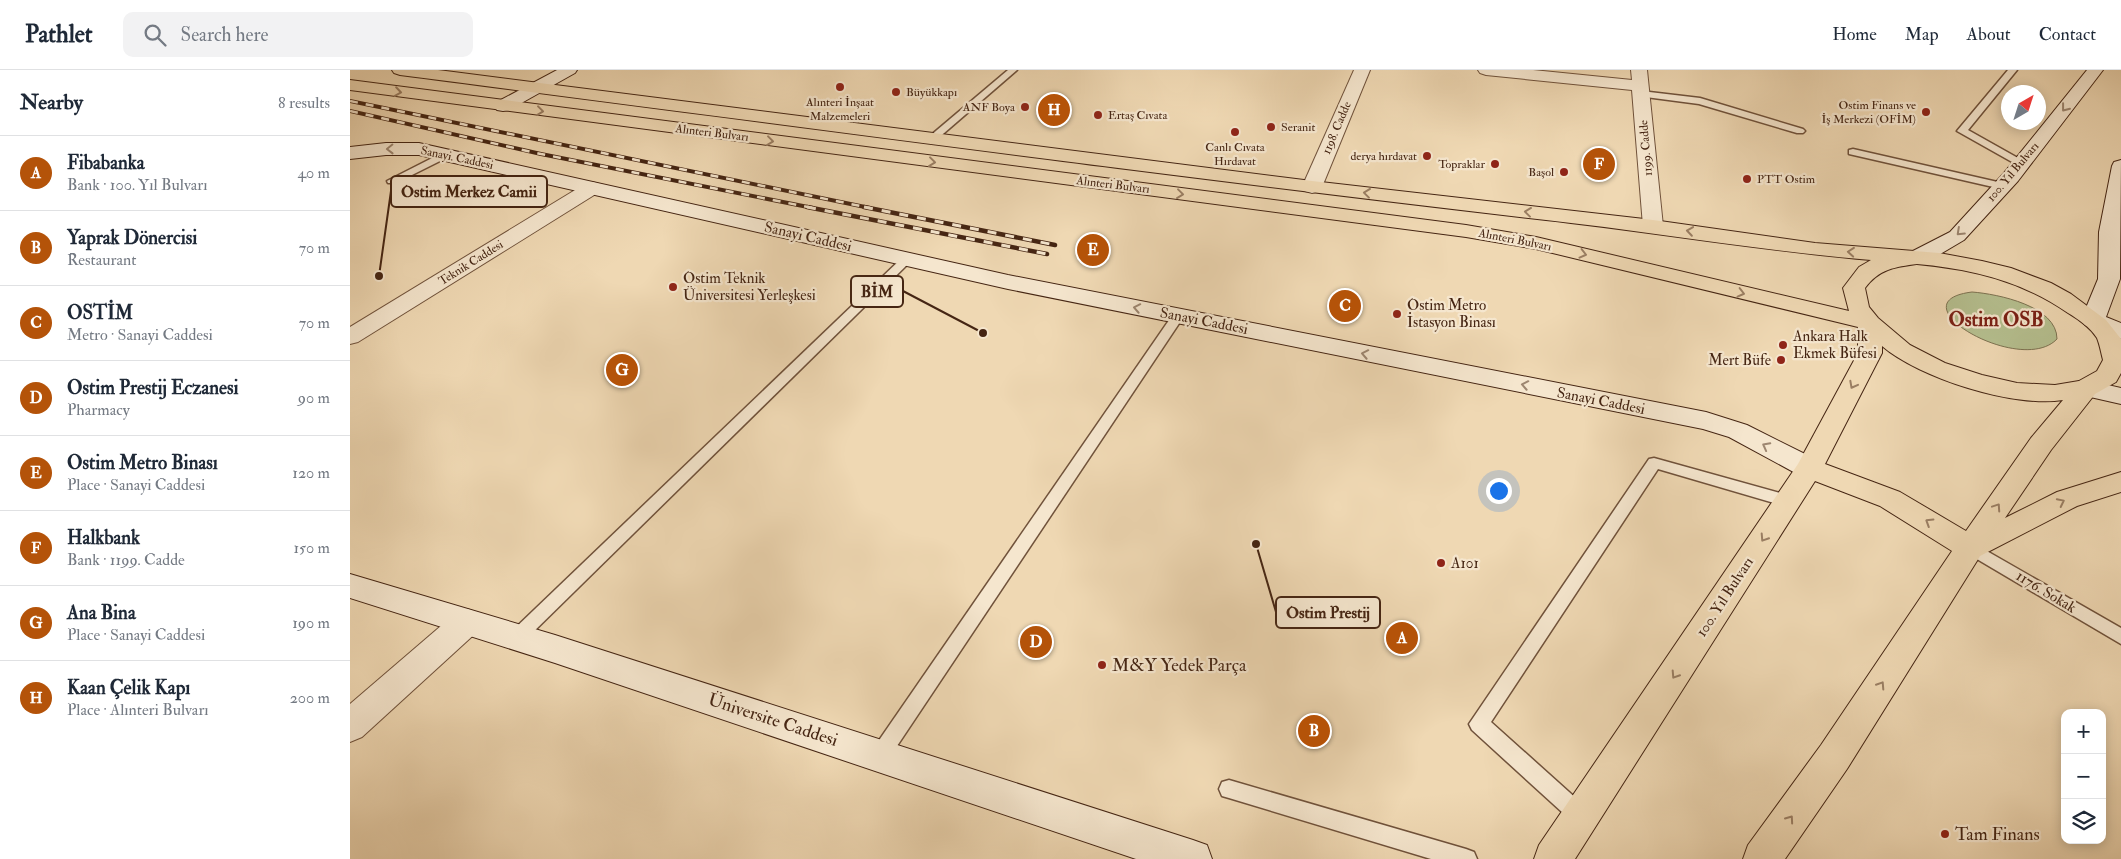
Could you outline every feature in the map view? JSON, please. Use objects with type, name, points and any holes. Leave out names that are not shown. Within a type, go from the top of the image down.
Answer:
[{"type":"main road","name":"Alınteri Bulvarı","points":[[400,70],[509,84],[536,79],[933,138],[1312,187],[1653,226],[1815,249],[1917,258]]},
{"type":"main road","name":"Alınteri Bulvarı","points":[[350,85],[1475,233],[1536,243],[1870,323]]},
{"type":"main road","points":[[1762,859],[1834,757],[2041,444],[2086,388],[2107,376],[2115,360],[2110,340],[2093,320],[2066,299],[2023,279],[1991,268],[1953,260],[1917,258],[1886,262],[1864,272],[1854,288],[1858,308],[1870,323],[1902,350],[1936,368],[1976,382],[2017,390],[2055,392],[2086,388]]},
{"type":"main road","name":"100. Yıl Bulvarı","points":[[1553,859],[1809,468],[1870,353],[1870,323]]},
{"type":"main road","points":[[1809,468],[1890,499],[1971,548]]},
{"type":"main road","points":[[1971,548],[2067,499],[2121,482]]},
{"type":"street","points":[[503,106],[536,79],[569,70]]},
{"type":"street","name":"1198. Cadde","points":[[1312,187],[1362,70]]},
{"type":"street","points":[[1486,70],[1640,83]]},
{"type":"street","name":"100. Yıl Bulvarı","points":[[1917,258],[1957,236],[2021,164],[2095,70]]},
{"type":"street","name":"1199. Cadde","points":[[1640,83],[1653,226]]},
{"type":"street","points":[[474,102],[509,84]]},
{"type":"street","name":"Sanayi. Caddesi","points":[[350,153],[386,149],[419,149],[592,188]]},
{"type":"street","points":[[2121,166],[2109,279],[2093,320],[2121,332]]},
{"type":"street","name":"Sanayi Caddesi","points":[[592,188],[1008,282],[1706,421],[1738,431],[1809,468]]},
{"type":"street","name":"Teknik Caddesi","points":[[350,337],[592,188]]},
{"type":"street","points":[[2086,388],[2121,396]]},
{"type":"street","name":"Üniversite Caddesi","points":[[350,586],[517,637],[1193,859]]},
{"type":"street","points":[[350,726],[467,622]]},
{"type":"lane","points":[[933,138],[1013,70]]},
{"type":"lane","points":[[2014,70],[1962,131],[2021,164]]},
{"type":"lane","points":[[1640,83],[1800,131]]},
{"type":"lane","points":[[1854,152],[2002,186]]},
{"type":"lane","points":[[392,181],[444,155]]},
{"type":"lane","points":[[517,637],[907,260]]},
{"type":"lane","points":[[880,755],[1178,316]]},
{"type":"lane","points":[[1582,817],[1479,724],[1654,463],[1788,501]]},
{"type":"lane","name":"1176. Sokak","points":[[1971,548],[2121,637]]},
{"type":"lane","points":[[1229,789],[1466,859]]},
{"type":"green space","points":[[1972,292],[2010,299],[2037,310],[2047,318],[2054,328],[2057,339],[2040,348],[2017,349],[1993,343],[1971,334],[1954,321],[1946,309],[1951,298]]},
{"type":"railway","points":[[350,101],[870,208]]},
{"type":"railway","points":[[350,111],[541,154],[813,208]]},
{"type":"railway","points":[[807,207],[1047,254]]},
{"type":"railway","points":[[864,207],[1055,245]]},
{"type":"place","name":"Alınteri İnşaat Malzemeleri","points":[[840,87]]},
{"type":"place","name":"Büyükkapı","points":[[896,92]]},
{"type":"place","name":"ANF Boya","points":[[1025,107]]},
{"type":"place","name":"Kaan Çelik Kapı","points":[[1054,110]]},
{"type":"place","name":"Ostim Finans ve İş Merkezi (OFİM)","points":[[1926,112]]},
{"type":"place","name":"Ertaş Cıvata","points":[[1098,115]]},
{"type":"place","name":"Seranit","points":[[1271,127]]},
{"type":"place","name":"Canlı Cıvata Hırdavat","points":[[1235,132]]},
{"type":"place","name":"derya hırdavat","points":[[1427,156]]},
{"type":"place","name":"Topraklar","points":[[1495,164]]},
{"type":"place","name":"Halkbank","points":[[1599,164]]},
{"type":"place","name":"Başol","points":[[1564,172]]},
{"type":"place","name":"PTT Ostim","points":[[1747,179]]},
{"type":"place","name":"Ostim Metro Binası","points":[[1093,250]]},
{"type":"place","name":"Ostim Merkez Camii","points":[[379,276]]},
{"type":"place","name":"Ostim Teknik Üniversitesi Yerleşkesi","points":[[673,287]]},
{"type":"place","name":"OSTİM","points":[[1345,306]]},
{"type":"place","name":"Ostim Metro İstasyon Binası","points":[[1397,314]]},
{"type":"place","name":"BİM","points":[[983,333]]},
{"type":"place","name":"Ankara Halk Ekmek Büfesi","points":[[1783,345]]},
{"type":"place","name":"Mert Büfe","points":[[1781,360]]},
{"type":"place","name":"Ana Bina","points":[[622,370]]},
{"type":"place","name":"Ostim Prestij","points":[[1256,544]]},
{"type":"place","name":"A101","points":[[1441,563]]},
{"type":"place","name":"Fibabanka","points":[[1402,638]]},
{"type":"place","name":"Ostim Prestij Eczanesi","points":[[1036,642]]},
{"type":"place","name":"M&Y Yedek Parça","points":[[1102,665]]},
{"type":"place","name":"Yaprak Dönercisi","points":[[1314,731]]},
{"type":"place","name":"Tam Finans","points":[[1945,834]]},
{"type":"district","name":"Ostim OSB","points":[[1996,319]]}]
